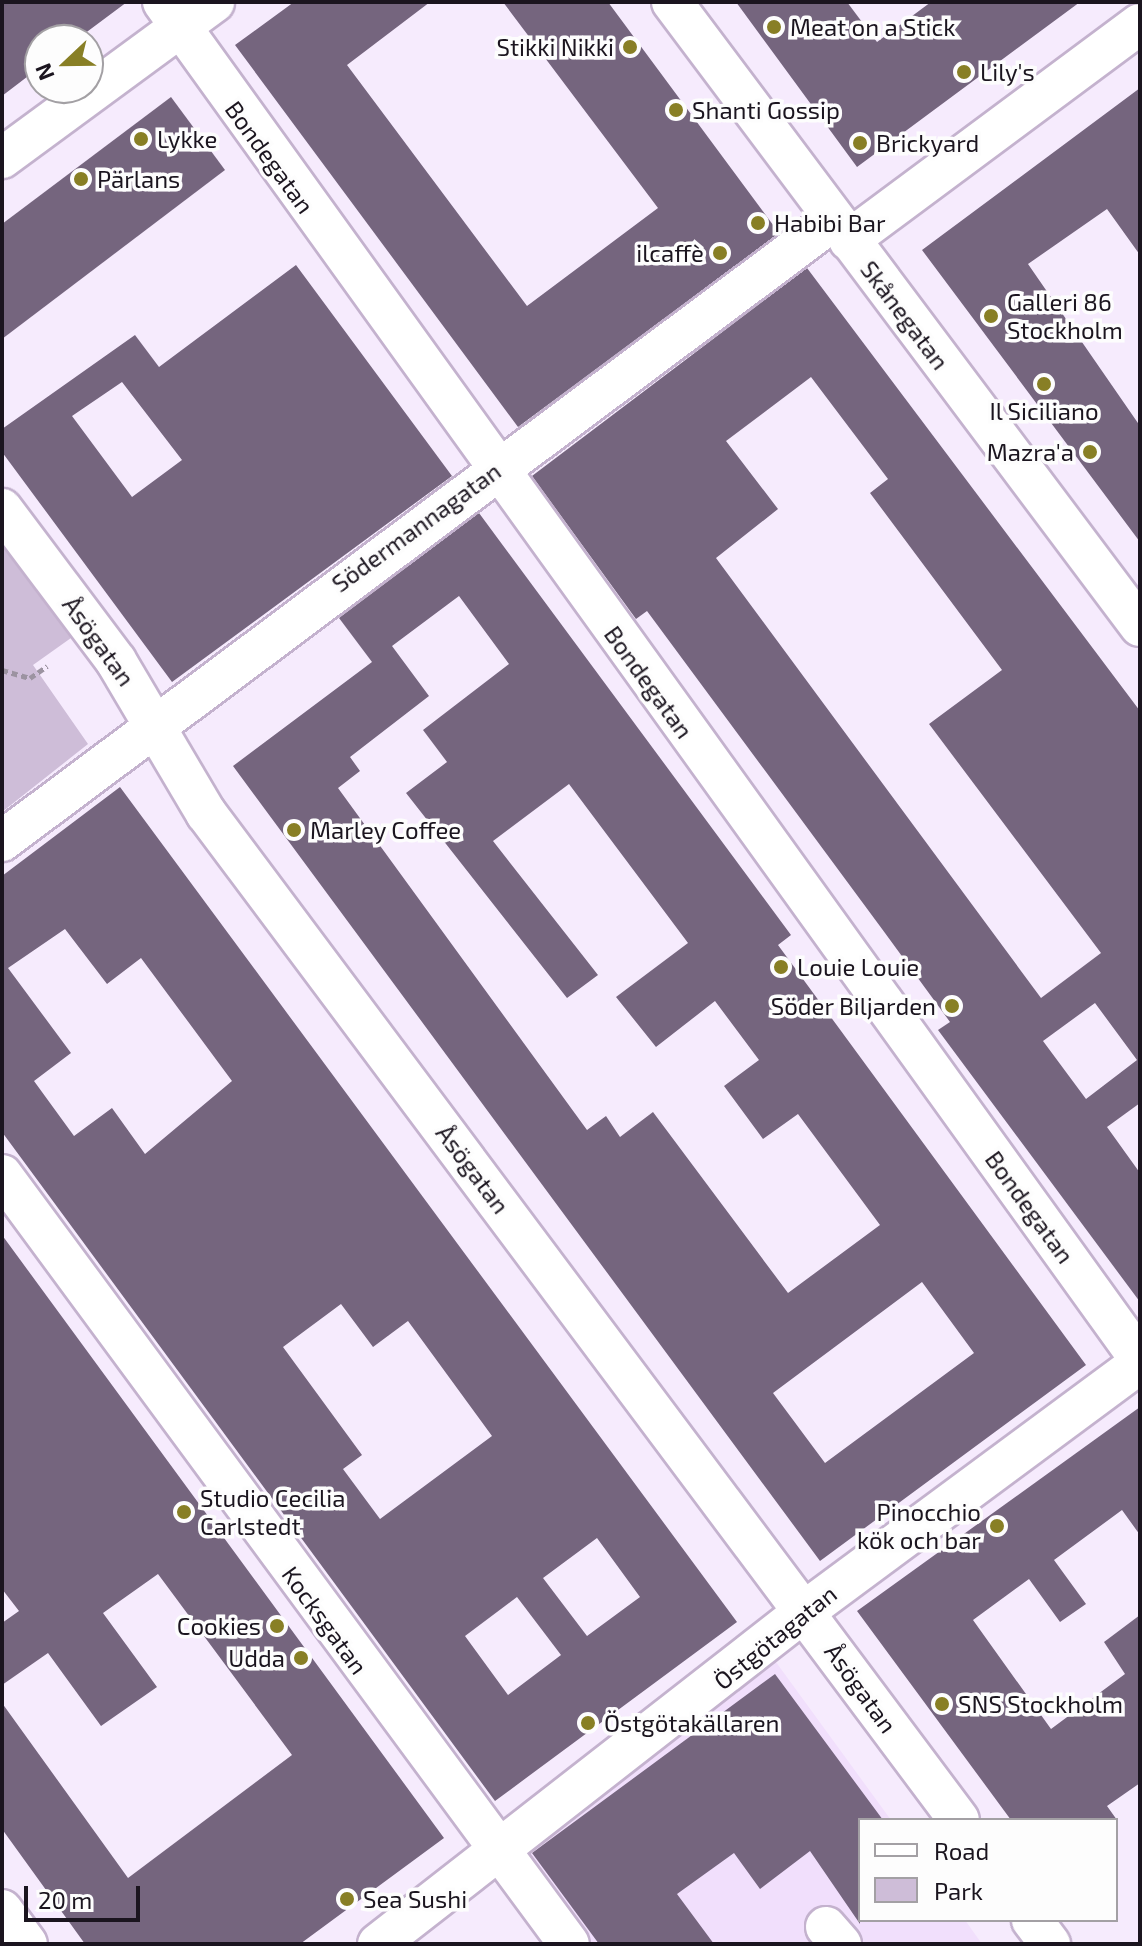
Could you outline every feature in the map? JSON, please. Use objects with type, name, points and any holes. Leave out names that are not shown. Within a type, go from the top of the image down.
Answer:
[{"type":"street","points":[[2,158],[170,16],[214,2]]},
{"type":"street","name":"Skånegatan","points":[[672,2],[1140,626]]},
{"type":"street","name":"Bondegatan","points":[[170,16],[1140,1361]]},
{"type":"street","name":"Södermannagatan","points":[[2,841],[156,721],[495,469],[841,230],[1130,18]]},
{"type":"street","name":"Åsögatan","points":[[2,509],[156,721],[206,813],[958,1818]]},
{"type":"street","name":"Kocksgatan","points":[[2,1175],[569,1944]]},
{"type":"street","name":"Östgötagatan","points":[[378,1944],[502,1854],[523,1827],[805,1611],[1140,1361]]},
{"type":"street","points":[[2,1910],[27,1944]]},
{"type":"street","points":[[1034,1922],[1050,1944]]},
{"type":"path","points":[[2,670],[30,678],[47,666]]},
{"type":"shaded area","points":[[765,1647],[890,1818],[858,1818],[858,1922],[966,1922],[982,1944],[565,1944],[502,1858]]},
{"type":"green space","points":[[2,533],[78,633],[33,665],[88,744],[2,812]]},
{"type":"building","points":[[2,2],[127,2],[97,24],[24,24],[24,79],[2,96]]},
{"type":"building","points":[[294,2],[430,2],[347,65],[527,306],[658,208],[503,2],[608,2],[779,233],[518,427],[235,45]]},
{"type":"building","points":[[736,2],[847,2],[877,42],[931,2],[1080,2],[857,167]]},
{"type":"building","points":[[1140,88],[1140,255],[1107,209],[1028,264],[1140,426],[1140,542],[922,250]]},
{"type":"building","points":[[171,97],[225,170],[2,339],[2,224]]},
{"type":"building","points":[[296,265],[452,476],[172,682],[2,452],[2,429],[135,335],[159,367]],"holes":[[[122,382],[182,460],[132,497],[72,416]]]},
{"type":"building","points":[[807,268],[1140,711],[1140,1103],[1107,1127],[1140,1173],[1140,1302],[938,1030],[950,1022],[885,933],[647,611],[636,619],[532,476]],"holes":[[[811,377],[888,479],[870,493],[1002,670],[929,724],[1101,953],[1041,998],[716,558],[778,509],[726,441]],[[1095,1003],[1137,1060],[1086,1099],[1043,1041]]]},
{"type":"building","points":[[479,513],[791,935],[778,945],[1086,1365],[820,1561],[233,766],[372,662],[339,618]],"holes":[[[459,596],[509,664],[423,730],[447,762],[406,793],[567,998],[598,975],[493,841],[569,784],[688,943],[616,997],[656,1047],[715,1001],[759,1060],[724,1086],[763,1139],[798,1114],[880,1225],[788,1293],[653,1112],[620,1137],[606,1116],[587,1130],[338,788],[360,771],[350,757],[429,696],[392,646]],[[922,1282],[974,1353],[825,1463],[773,1393]]]},
{"type":"building","points":[[120,787],[737,1622],[495,1801],[2,1132],[2,876]],"holes":[[[65,929],[107,984],[141,958],[232,1081],[145,1154],[112,1108],[74,1136],[34,1081],[71,1053],[8,968]],[[341,1304],[373,1347],[408,1321],[492,1436],[380,1519],[343,1469],[362,1455],[283,1347]],[[597,1538],[640,1597],[587,1636],[543,1578]],[[517,1597],[561,1655],[508,1695],[465,1636]]]},
{"type":"building","points":[[2,1235],[444,1838],[300,1944],[85,1944],[2,1829],[2,1703],[128,1878],[292,1755],[158,1574],[103,1613],[157,1687],[101,1726],[48,1653],[2,1685],[2,1623],[19,1611],[2,1589]]},
{"type":"building","points":[[1140,1407],[1140,1535],[1122,1510],[1054,1560],[1086,1604],[1060,1622],[1029,1579],[973,1620],[1051,1729],[1125,1674],[1104,1642],[1140,1615],[1140,1783],[1107,1806],[1116,1818],[1010,1818],[857,1611]]},
{"type":"building","points":[[775,1674],[882,1818],[858,1818],[858,1921],[810,1851],[760,1889],[734,1853],[677,1894],[714,1944],[599,1944],[532,1853]]},
{"type":"place","name":"Meat on a Stick","points":[[774,27]]},
{"type":"place","name":"Stikki Nikki","points":[[630,47]]},
{"type":"place","name":"Lily's","points":[[964,72]]},
{"type":"place","name":"Shanti Gossip","points":[[676,110]]},
{"type":"place","name":"Lykke","points":[[141,139]]},
{"type":"place","name":"Brickyard","points":[[860,143]]},
{"type":"place","name":"Pärlans","points":[[81,179]]},
{"type":"place","name":"Habibi Bar","points":[[758,223]]},
{"type":"place","name":"ilcaffè","points":[[720,253]]},
{"type":"place","name":"Galleri 86 Stockholm","points":[[991,316]]},
{"type":"place","name":"Il Siciliano","points":[[1044,384]]},
{"type":"place","name":"Mazra'a","points":[[1090,452]]},
{"type":"place","name":"Marley Coffee","points":[[294,830]]},
{"type":"place","name":"Louie Louie","points":[[781,967]]},
{"type":"place","name":"Söder Biljarden","points":[[952,1006]]},
{"type":"place","name":"Studio Cecilia Carlstedt","points":[[184,1512]]},
{"type":"place","name":"Pinocchio kök och bar","points":[[997,1526]]},
{"type":"place","name":"Cookies","points":[[277,1626]]},
{"type":"place","name":"Udda","points":[[301,1658]]},
{"type":"place","name":"SNS Stockholm","points":[[942,1704]]},
{"type":"place","name":"Östgötakällaren","points":[[588,1723]]},
{"type":"place","name":"Sea Sushi","points":[[347,1899]]}]
